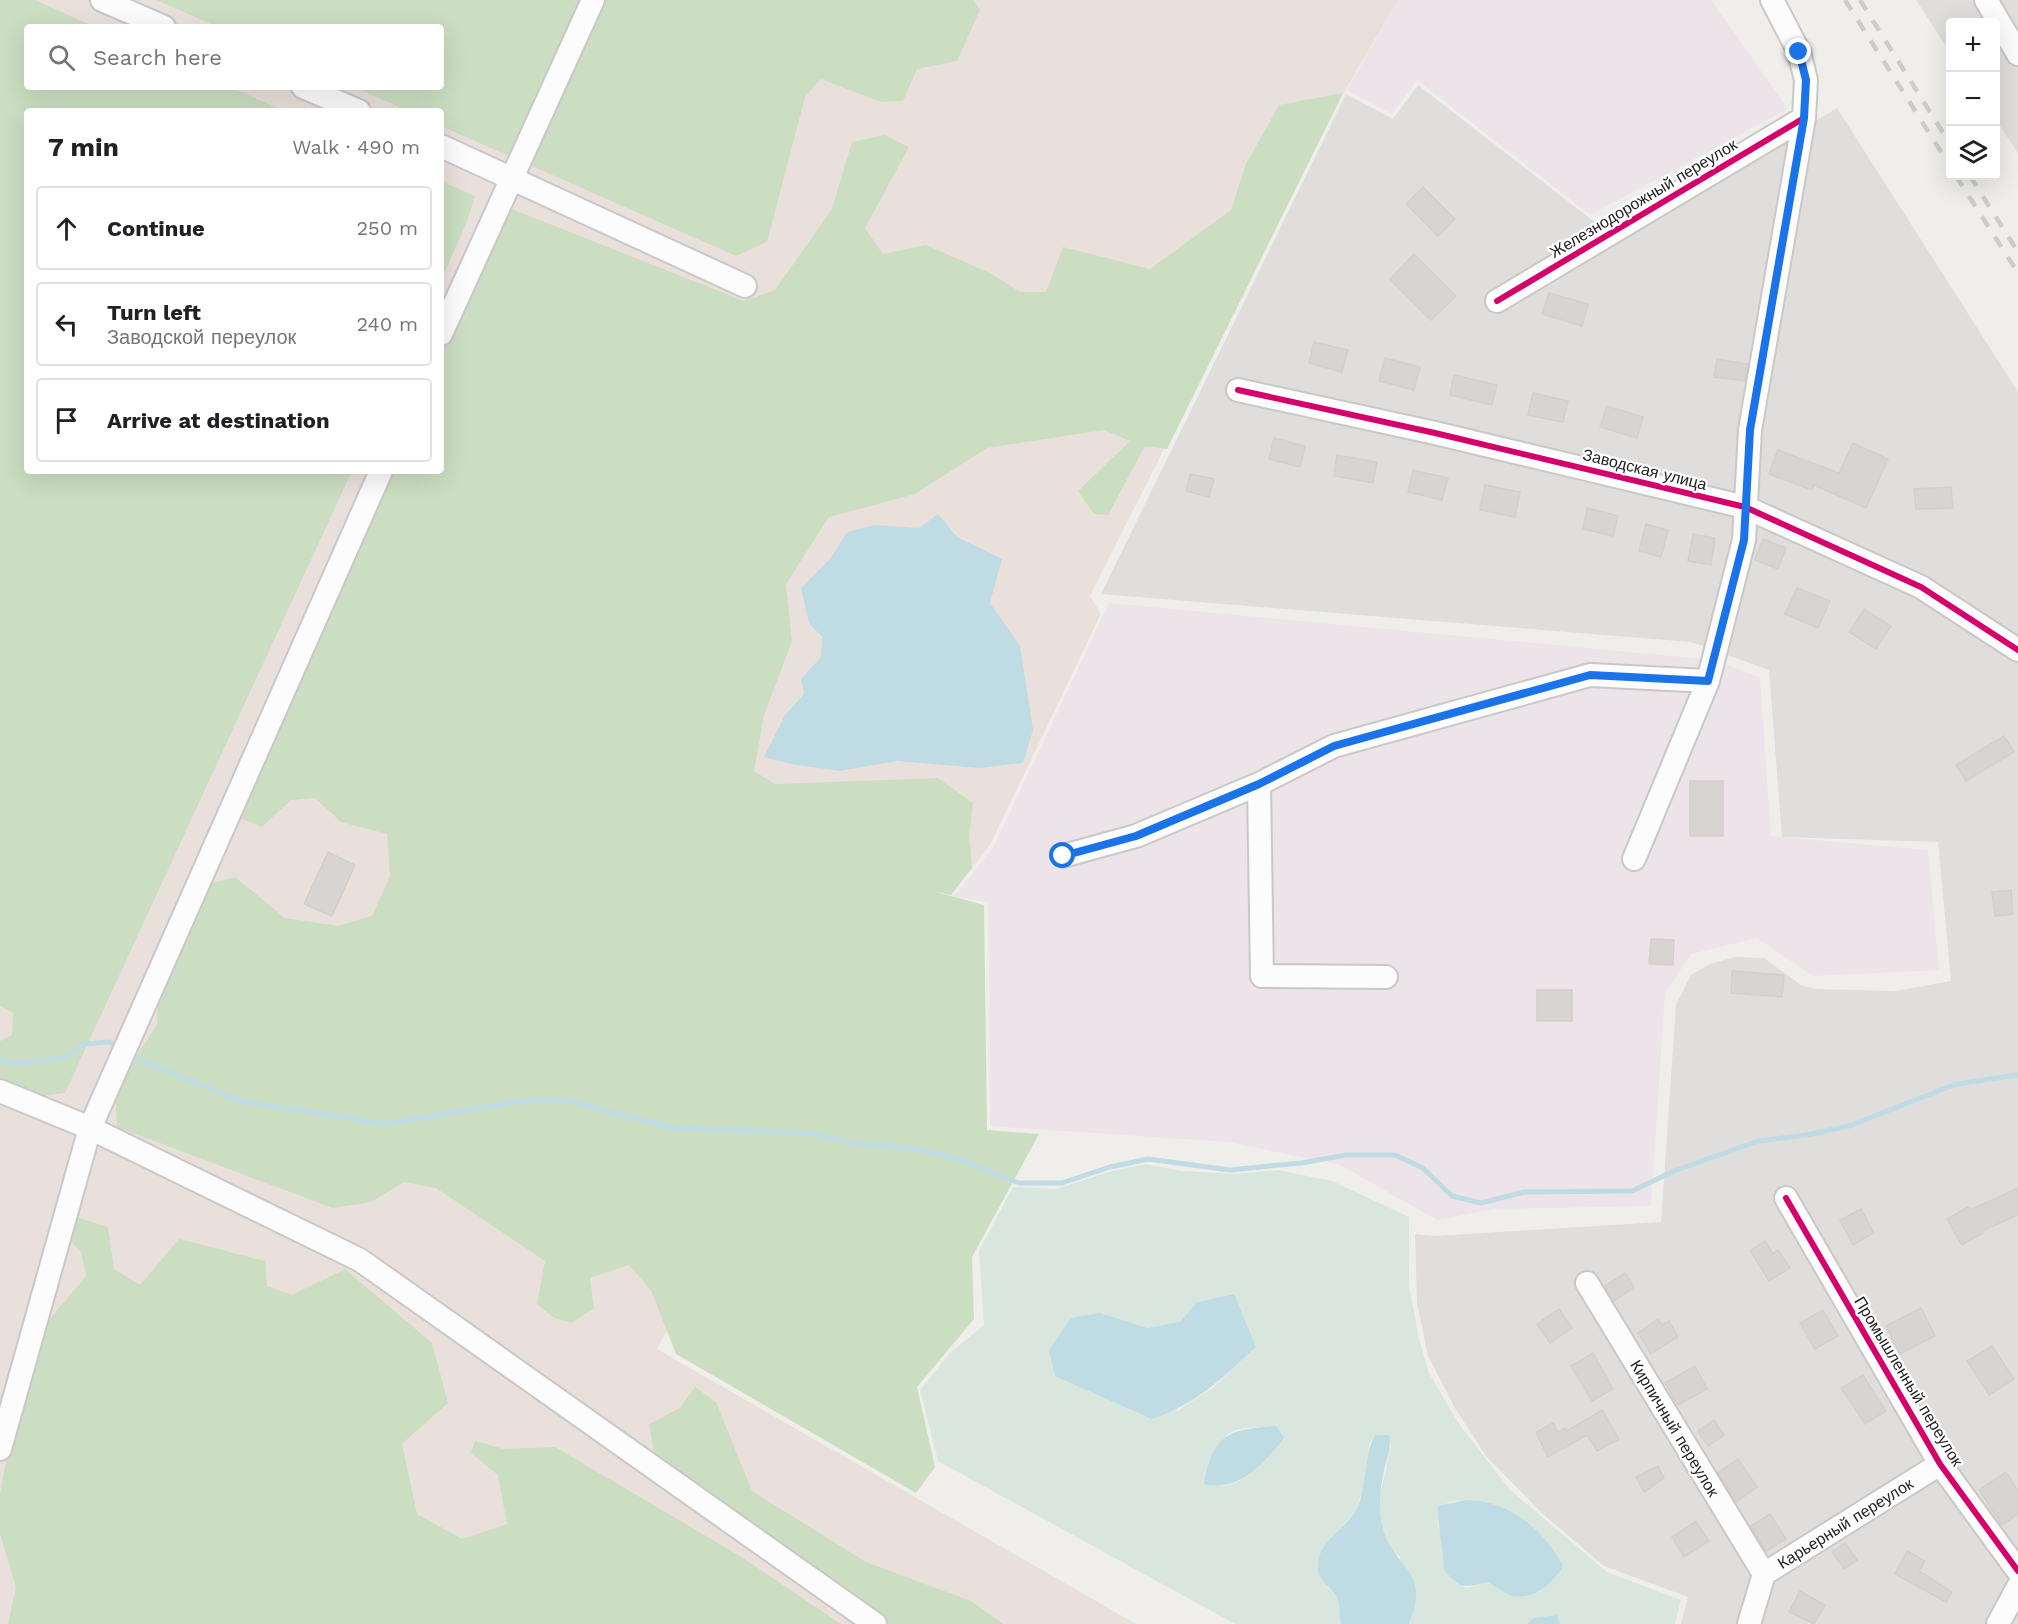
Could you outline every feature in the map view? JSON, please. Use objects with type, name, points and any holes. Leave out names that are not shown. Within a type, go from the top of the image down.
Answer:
[{"type":"street","points":[[102,0],[157,24]]},
{"type":"street","points":[[444,327],[592,0]]},
{"type":"street","points":[[1634,859],[1711,670],[1744,540],[1750,430],[1804,118],[1806,80],[1799,52],[1772,0]]},
{"type":"street","points":[[1986,0],[2018,54]]},
{"type":"street","points":[[310,90],[352,108]]},
{"type":"street","name":"Железнодорожный переулок","points":[[1497,301],[1804,118]]},
{"type":"street","points":[[444,147],[745,286]]},
{"type":"street","name":"Заводская улица","points":[[1238,390],[1446,435],[1745,507],[1921,587],[2018,650]]},
{"type":"street","points":[[0,1449],[90,1128],[380,474]]},
{"type":"street","points":[[1063,856],[1136,836],[1259,784],[1334,746],[1590,675],[1711,670]]},
{"type":"street","points":[[1259,784],[1262,976],[1386,977]]},
{"type":"street","points":[[0,1091],[90,1128],[360,1260],[875,1624]]},
{"type":"street","name":"Промышленный переулок","points":[[1786,1198],[1940,1464],[2018,1571]]},
{"type":"street","name":"Кирпичный переулок","points":[[1587,1283],[1764,1574]]},
{"type":"street","name":"Карьерный переулок","points":[[1749,1624],[1764,1574],[1940,1464]]},
{"type":"street","points":[[1998,1624],[2018,1587]]},
{"type":"shaded area","points":[[0,0],[1398,0],[1343,94],[1090,596],[1101,614],[990,845],[951,895],[906,884],[657,1349],[1136,1624],[0,1624]]},
{"type":"shaded area","points":[[1398,0],[1711,0],[1788,109],[1590,215],[1417,80],[1392,114],[1347,90]]},
{"type":"shaded area","points":[[1916,0],[2018,0],[2018,153],[2000,126],[2000,18],[1946,18],[1946,46]]},
{"type":"shaded area","points":[[1418,85],[1618,240],[1837,108],[2018,392],[2018,1624],[1681,1624],[1688,1597],[1604,1566],[1544,1515],[1486,1456],[1455,1408],[1428,1356],[1417,1303],[1415,1234],[1433,1236],[1661,1222],[1676,1005],[1691,975],[1710,964],[1735,957],[1764,958],[1801,985],[1815,989],[1896,991],[1951,981],[1938,842],[1782,837],[1769,670],[1691,642],[1101,594],[1346,94],[1393,119]]},
{"type":"shaded area","points":[[1109,603],[1714,660],[1760,678],[1771,836],[1928,850],[1939,970],[1813,976],[1757,938],[1691,954],[1665,993],[1651,1206],[1494,1209],[1437,1220],[1340,1165],[1228,1142],[990,1126],[988,902],[954,897],[994,846]]},
{"type":"shaded area","points":[[1146,1164],[1182,1171],[1235,1174],[1278,1170],[1332,1181],[1409,1217],[1409,1285],[1419,1339],[1429,1373],[1459,1424],[1510,1490],[1607,1572],[1681,1600],[1675,1624],[1560,1624],[1557,1615],[1533,1618],[1527,1624],[1409,1624],[1413,1614],[1400,1557],[1387,1544],[1381,1523],[1379,1500],[1391,1446],[1388,1435],[1375,1435],[1369,1444],[1368,1474],[1356,1510],[1321,1552],[1326,1585],[1338,1598],[1341,1624],[1235,1624],[938,1461],[920,1390],[950,1353],[984,1325],[979,1251],[1013,1187],[1056,1189],[1112,1171]],"holes":[[[1233,1294],[1256,1347],[1214,1387],[1177,1411],[1100,1313],[1147,1328],[1180,1322],[1197,1302]],[[1276,1427],[1250,1472],[1232,1484],[1220,1486],[1205,1484],[1207,1469],[1213,1454],[1227,1435],[1243,1428]],[[1482,1501],[1510,1512],[1544,1542],[1563,1566],[1538,1593],[1488,1582],[1466,1588],[1444,1570],[1444,1547],[1437,1522],[1448,1502]]]},
{"type":"green space","points":[[0,0],[35,0],[88,24],[24,24],[24,90],[237,90],[277,108],[24,108],[24,474],[351,474],[65,1093],[40,1096],[0,1079],[0,1041],[12,1035],[13,1013],[0,1006]]},
{"type":"green space","points":[[156,0],[973,0],[980,10],[957,61],[917,69],[903,101],[881,102],[821,79],[805,97],[767,242],[736,256],[444,127],[444,108],[401,108],[361,90],[444,90],[444,24],[211,24]]},
{"type":"green space","points":[[1343,93],[1167,449],[1145,446],[1108,515],[1094,514],[1078,491],[1130,441],[1104,430],[987,448],[915,494],[829,517],[786,584],[792,641],[764,715],[754,771],[775,784],[938,778],[973,803],[969,836],[972,868],[951,895],[929,890],[984,905],[987,1130],[1039,1134],[972,1257],[974,1319],[917,1387],[935,1467],[916,1493],[676,1354],[651,1290],[629,1265],[590,1278],[594,1308],[572,1323],[554,1318],[537,1304],[545,1261],[436,1188],[404,1182],[371,1202],[333,1208],[117,1127],[115,1089],[157,1025],[161,954],[192,889],[235,877],[285,918],[338,926],[372,916],[390,876],[387,834],[341,822],[315,798],[291,800],[262,827],[225,812],[376,474],[444,474],[444,321],[489,220],[512,209],[744,301],[775,290],[832,209],[852,142],[884,135],[909,147],[865,228],[883,254],[926,245],[992,274],[1020,292],[1046,292],[1063,247],[1150,269],[1231,210],[1246,164],[1279,105]]},
{"type":"green space","points":[[444,182],[475,196],[467,222],[444,273]]},
{"type":"green space","points":[[76,1217],[108,1227],[114,1269],[140,1285],[179,1239],[265,1261],[267,1286],[292,1295],[345,1269],[432,1343],[448,1403],[402,1444],[417,1514],[462,1539],[507,1524],[498,1475],[471,1453],[475,1441],[504,1449],[555,1447],[740,1556],[841,1624],[8,1624],[16,1587],[0,1534],[0,1493],[28,1345],[86,1276],[81,1252],[63,1233]]},
{"type":"green space","points":[[695,1387],[716,1402],[752,1491],[866,1562],[971,1601],[1003,1624],[886,1624],[654,1455],[649,1424],[680,1408]]},
{"type":"water","points":[[938,514],[957,537],[1002,559],[990,603],[1020,646],[1033,730],[1023,763],[979,768],[897,761],[840,771],[790,764],[764,757],[785,715],[804,694],[801,679],[821,657],[822,637],[809,623],[801,588],[830,559],[847,532],[874,525],[919,528]]},
{"type":"water","points":[[1234,1294],[1256,1347],[1208,1389],[1168,1413],[1152,1419],[1055,1376],[1049,1350],[1071,1318],[1100,1313],[1147,1328],[1180,1322],[1197,1302]]},
{"type":"water","points":[[1276,1426],[1284,1438],[1250,1474],[1228,1484],[1217,1486],[1204,1484],[1213,1454],[1226,1437],[1247,1429]]},
{"type":"water","points":[[1375,1435],[1389,1435],[1390,1440],[1381,1491],[1382,1525],[1387,1540],[1413,1579],[1416,1591],[1415,1605],[1409,1624],[1341,1624],[1337,1597],[1318,1571],[1319,1557],[1327,1543],[1356,1510],[1360,1501],[1369,1451]]},
{"type":"water","points":[[1466,1500],[1482,1501],[1511,1511],[1546,1540],[1563,1566],[1549,1584],[1536,1593],[1521,1597],[1513,1596],[1488,1582],[1468,1586],[1459,1584],[1444,1570],[1438,1506]]},
{"type":"water","points":[[1557,1615],[1560,1624],[1527,1624],[1533,1618]]},
{"type":"building","points":[[1423,187],[1455,219],[1438,236],[1406,204]]},
{"type":"building","points":[[1414,254],[1456,296],[1431,320],[1390,279]]},
{"type":"building","points":[[1549,293],[1588,304],[1582,326],[1542,314]]},
{"type":"building","points":[[1314,342],[1348,350],[1342,372],[1309,363]]},
{"type":"building","points":[[1385,358],[1420,367],[1414,390],[1379,381]]},
{"type":"building","points":[[1717,359],[1748,364],[1745,381],[1714,377]]},
{"type":"building","points":[[1454,375],[1497,385],[1492,405],[1450,395]]},
{"type":"building","points":[[1533,393],[1568,401],[1563,422],[1528,415]]},
{"type":"building","points":[[1607,406],[1643,417],[1637,438],[1600,427]]},
{"type":"building","points":[[1274,438],[1305,446],[1300,467],[1269,459]]},
{"type":"building","points":[[1853,443],[1888,459],[1866,508],[1814,485],[1812,490],[1769,474],[1778,450],[1839,473]]},
{"type":"building","points":[[1337,455],[1377,462],[1373,483],[1334,476]]},
{"type":"building","points":[[1413,470],[1448,478],[1442,500],[1408,492]]},
{"type":"building","points":[[1190,474],[1214,479],[1209,497],[1186,491]]},
{"type":"building","points":[[1485,485],[1520,492],[1515,517],[1480,510]]},
{"type":"building","points":[[1951,487],[1953,508],[1916,509],[1914,489]]},
{"type":"building","points":[[1587,508],[1618,516],[1613,536],[1583,529]]},
{"type":"building","points":[[1646,524],[1668,530],[1661,557],[1639,551]]},
{"type":"building","points":[[1693,534],[1715,538],[1711,565],[1688,561]]},
{"type":"building","points":[[1763,539],[1786,548],[1778,569],[1755,560]]},
{"type":"building","points":[[1797,588],[1830,601],[1818,628],[1785,614]]},
{"type":"building","points":[[1864,609],[1891,626],[1876,649],[1849,632]]},
{"type":"building","points":[[2004,736],[2014,752],[1966,781],[1956,765]]},
{"type":"building","points":[[1690,781],[1723,781],[1723,836],[1690,836]]},
{"type":"building","points":[[328,852],[355,865],[332,916],[304,904]]},
{"type":"building","points":[[2011,890],[2013,914],[1995,916],[1992,892]]},
{"type":"building","points":[[1651,939],[1674,940],[1673,965],[1649,964]]},
{"type":"building","points":[[1732,971],[1784,975],[1782,997],[1731,993]]},
{"type":"building","points":[[1537,990],[1572,990],[1572,1021],[1537,1021]]},
{"type":"building","points":[[2018,1188],[2018,1215],[1982,1231],[1983,1233],[1962,1245],[1947,1219],[1968,1207],[1970,1210]]},
{"type":"building","points":[[1861,1209],[1874,1233],[1853,1245],[1840,1220]]},
{"type":"building","points":[[1765,1241],[1773,1254],[1778,1250],[1790,1268],[1769,1281],[1750,1251]]},
{"type":"building","points":[[1625,1273],[1634,1287],[1614,1301],[1605,1286]]},
{"type":"building","points":[[1921,1308],[1935,1336],[1900,1354],[1886,1326]]},
{"type":"building","points":[[1559,1309],[1572,1328],[1550,1343],[1537,1324]]},
{"type":"building","points":[[1823,1310],[1838,1336],[1815,1349],[1800,1323]]},
{"type":"building","points":[[1658,1319],[1662,1325],[1669,1321],[1678,1337],[1651,1354],[1638,1333]]},
{"type":"building","points":[[1992,1346],[2014,1379],[1989,1395],[1967,1361]]},
{"type":"building","points":[[1593,1353],[1613,1389],[1592,1401],[1571,1366]]},
{"type":"building","points":[[1695,1366],[1707,1389],[1678,1405],[1665,1383]]},
{"type":"building","points":[[1863,1375],[1886,1411],[1865,1424],[1841,1388]]},
{"type":"building","points":[[1602,1410],[1619,1439],[1597,1451],[1587,1435],[1548,1457],[1536,1432],[1553,1423],[1558,1432],[1565,1428],[1567,1431]]},
{"type":"building","points":[[1714,1420],[1724,1435],[1708,1446],[1698,1431]]},
{"type":"building","points":[[1738,1459],[1757,1487],[1736,1502],[1718,1473]]},
{"type":"building","points":[[1658,1466],[1664,1478],[1644,1492],[1636,1477]]},
{"type":"building","points":[[2006,1472],[2018,1491],[2018,1514],[2002,1525],[1979,1490]]},
{"type":"building","points":[[1770,1514],[1786,1539],[1766,1551],[1751,1526]]},
{"type":"building","points":[[1696,1521],[1709,1541],[1684,1557],[1672,1537]]},
{"type":"building","points":[[1845,1543],[1857,1560],[1844,1569],[1832,1552]]},
{"type":"building","points":[[1907,1551],[1925,1561],[1919,1571],[1952,1592],[1946,1602],[1895,1574]]},
{"type":"building","points":[[1800,1591],[1825,1605],[1814,1624],[1789,1612]]},
{"type":"waterway","points":[[0,1059],[11,1064],[63,1058],[84,1044],[109,1042],[120,1046]]},
{"type":"waterway","points":[[138,1059],[240,1101],[385,1124],[529,1100],[564,1100],[673,1128],[812,1133],[851,1143],[915,1149],[958,1159],[1019,1183],[1062,1183],[1110,1167],[1148,1159],[1230,1170],[1301,1163],[1346,1155],[1395,1155],[1423,1168],[1452,1196],[1481,1203],[1524,1192],[1632,1191],[1674,1171],[1758,1141],[1807,1135],[1849,1126],[1956,1084],[2018,1075]]},
{"type":"railway","points":[[1845,0],[1946,160]]},
{"type":"railway","points":[[1860,0],[1946,138]]},
{"type":"railway","points":[[1959,180],[2018,273]]},
{"type":"railway","points":[[1973,180],[2018,252]]},
{"type":"cycle path","points":[[1497,301],[1804,118]]},
{"type":"cycle path","points":[[1238,390],[1435,433],[1745,507],[1921,587],[2018,650]]},
{"type":"cycle path","points":[[1786,1198],[1940,1464],[2018,1571]]},
{"type":"route","points":[[1063,856],[1136,836],[1259,784],[1334,746],[1590,675],[1708,681],[1744,540],[1750,430],[1804,118],[1806,80],[1799,52]]}]
